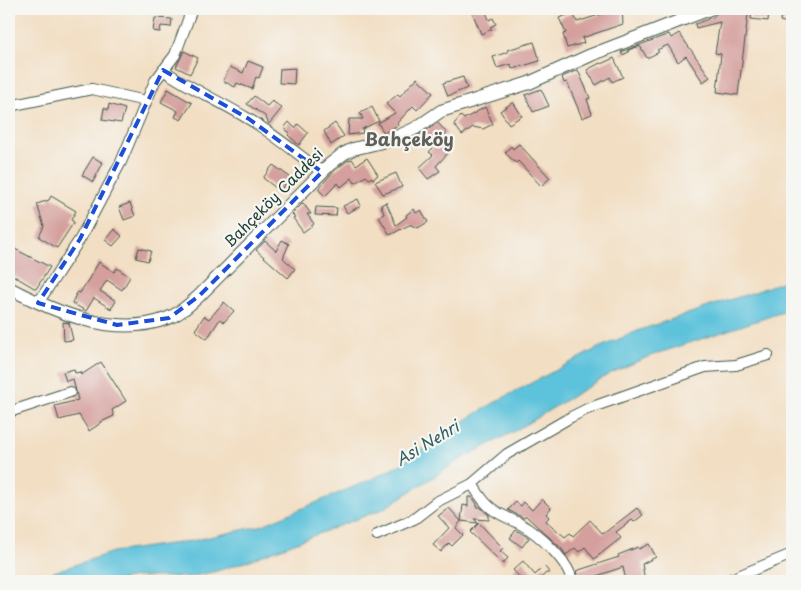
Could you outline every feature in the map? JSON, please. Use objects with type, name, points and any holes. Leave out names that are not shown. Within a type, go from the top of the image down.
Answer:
[{"type":"main road","name":"Bahçeköy Caddesi","points":[[9,288],[38,303],[78,317],[117,325],[154,322],[169,318],[184,309],[199,296],[322,172],[343,154],[353,149],[390,140],[416,128],[441,111],[529,82],[600,51],[710,9]]},
{"type":"street","points":[[38,303],[80,239],[121,162],[155,81],[175,55],[192,9]]},
{"type":"street","points":[[163,70],[184,85],[211,97],[249,119],[322,172]]},
{"type":"street","points":[[9,106],[92,90],[146,100]]},
{"type":"street","points":[[377,535],[408,523],[436,502],[472,484],[507,454],[571,417],[705,367],[736,365],[768,355]]},
{"type":"street","points":[[9,412],[70,392]]},
{"type":"street","points":[[472,484],[490,508],[527,528],[562,560],[568,568],[572,581]]},
{"type":"street","points":[[726,581],[792,554]]},
{"type":"highlighted area","points":[[163,70],[249,119],[322,172],[199,296],[169,318],[117,325],[38,303],[80,239]]},
{"type":"water","points":[[792,278],[792,309],[650,356],[611,373],[513,432],[463,458],[383,509],[245,562],[189,577],[136,577],[116,581],[27,581],[113,552],[191,541],[260,526],[370,480],[398,466],[448,431],[497,401],[598,348],[640,330]]},
{"type":"building","points":[[471,9],[485,9],[489,20],[493,18],[496,24],[490,27],[492,29],[481,34]]},
{"type":"building","points":[[608,9],[622,9],[623,24],[582,38],[584,43],[567,48],[563,34],[566,33],[559,18],[573,13],[577,22],[608,12]]},
{"type":"building","points":[[752,9],[769,9],[768,21],[751,19]]},
{"type":"building","points":[[782,9],[792,11],[792,24],[780,21]]},
{"type":"building","points":[[720,11],[748,14],[738,95],[717,92],[721,54],[715,53],[720,22],[696,28],[695,24],[713,17]]},
{"type":"building","points":[[155,18],[172,19],[171,27],[161,26],[160,32],[153,31]]},
{"type":"building","points":[[679,33],[710,77],[703,82],[686,56],[678,62],[668,45],[657,50],[659,52],[647,58],[640,46],[628,50],[629,52],[622,55],[621,52],[669,34],[671,38]]},
{"type":"building","points":[[534,42],[540,61],[512,69],[511,64],[497,68],[493,57],[508,52],[507,50]]},
{"type":"building","points":[[184,51],[198,58],[190,74],[176,67]]},
{"type":"building","points":[[614,58],[623,77],[612,82],[610,77],[596,85],[587,70]]},
{"type":"building","points":[[248,61],[263,67],[259,78],[256,77],[252,89],[237,83],[235,87],[223,81],[230,67],[243,73]]},
{"type":"building","points":[[295,68],[294,84],[279,83],[280,69]]},
{"type":"building","points":[[578,70],[590,98],[587,99],[592,114],[582,118],[567,82],[564,83],[562,77]]},
{"type":"building","points":[[463,77],[467,88],[448,96],[443,83]]},
{"type":"building","points":[[417,78],[433,93],[417,110],[413,106],[397,123],[398,125],[384,133],[378,123],[395,113],[386,104],[398,94],[400,96]]},
{"type":"building","points":[[168,89],[192,103],[181,120],[175,117],[178,111],[161,102]]},
{"type":"building","points":[[541,89],[549,106],[533,112],[525,95]]},
{"type":"building","points":[[254,96],[267,106],[272,101],[282,108],[269,124],[265,116],[247,104]]},
{"type":"building","points":[[513,102],[522,116],[509,124],[500,111]]},
{"type":"building","points":[[109,104],[125,109],[121,123],[102,120],[104,108],[108,110]]},
{"type":"building","points":[[372,107],[379,121],[362,129],[363,133],[348,135],[349,119],[363,119],[360,113]]},
{"type":"building","points":[[485,107],[493,124],[483,129],[473,127],[462,135],[454,124],[461,116],[464,119]]},
{"type":"building","points":[[289,122],[295,128],[298,124],[308,133],[299,145],[288,135],[290,133],[284,128]]},
{"type":"building","points":[[335,123],[344,136],[331,145],[324,131]]},
{"type":"building","points":[[438,123],[447,133],[438,140],[450,151],[436,166],[440,171],[428,179],[419,168],[433,155],[429,152],[434,147],[424,137],[420,141],[416,137]]},
{"type":"building","points":[[519,144],[550,178],[541,186],[518,161],[516,163],[505,153],[511,146],[513,149]]},
{"type":"building","points":[[93,157],[103,163],[93,182],[82,175]]},
{"type":"building","points":[[367,158],[378,175],[373,179],[372,177],[369,179],[366,176],[355,183],[352,178],[341,187],[338,183],[325,196],[318,189],[334,171],[347,161],[352,159],[356,165]]},
{"type":"building","points":[[273,165],[290,177],[280,191],[263,178]]},
{"type":"building","points":[[396,173],[402,187],[383,194],[375,182]]},
{"type":"building","points":[[51,196],[76,211],[71,220],[74,222],[57,248],[39,237],[44,226],[37,204],[49,200]]},
{"type":"building","points":[[358,199],[361,206],[347,213],[343,206]]},
{"type":"building","points":[[386,202],[396,225],[414,209],[416,213],[421,210],[428,222],[418,228],[409,225],[390,235],[379,217],[384,214],[381,205]]},
{"type":"building","points":[[130,203],[135,216],[124,220],[119,207]]},
{"type":"building","points":[[303,203],[311,214],[307,214],[314,224],[303,232],[292,214]]},
{"type":"building","points":[[316,207],[337,208],[336,216],[315,215]]},
{"type":"building","points":[[114,229],[122,236],[113,246],[105,240]]},
{"type":"building","points":[[282,240],[289,244],[283,258],[295,269],[288,278],[256,250],[265,241],[276,251]]},
{"type":"building","points":[[9,246],[50,267],[36,289],[9,275]]},
{"type":"building","points":[[139,248],[151,251],[148,261],[136,258]]},
{"type":"building","points":[[99,262],[114,272],[117,268],[130,277],[122,290],[107,280],[100,291],[116,301],[111,309],[94,298],[86,311],[72,303],[77,292],[80,293]]},
{"type":"building","points":[[224,302],[234,311],[224,322],[220,319],[207,339],[195,330],[204,316],[209,319]]},
{"type":"building","points":[[63,322],[69,323],[73,340],[64,341]]},
{"type":"building","points":[[101,362],[126,401],[112,410],[114,416],[101,422],[89,431],[79,415],[59,420],[55,406],[78,400],[73,379],[66,381],[63,372],[74,369],[75,373],[80,372],[81,375]]},
{"type":"building","points":[[468,497],[472,497],[477,507],[480,507],[489,515],[489,520],[474,519],[478,523],[461,521],[463,505],[468,506]]},
{"type":"building","points":[[542,499],[551,508],[546,514],[549,517],[546,521],[565,537],[570,533],[573,536],[590,520],[603,534],[637,508],[643,515],[634,522],[632,520],[616,532],[621,538],[594,559],[585,547],[579,552],[575,548],[566,555],[561,548],[526,516],[524,518],[508,510],[516,502],[521,506],[524,502],[532,510]]},
{"type":"building","points":[[449,508],[461,521],[456,528],[463,535],[452,546],[449,543],[441,552],[433,545],[449,528],[438,516]]},
{"type":"building","points":[[479,523],[503,548],[500,551],[508,558],[503,564],[470,532]]},
{"type":"building","points":[[516,530],[529,538],[522,547],[510,538]]},
{"type":"building","points":[[649,544],[656,557],[642,564],[645,581],[626,581],[623,567],[585,580],[579,580],[576,571],[619,557],[618,555]]},
{"type":"building","points":[[523,561],[535,575],[544,566],[550,573],[546,573],[540,581],[523,581],[513,570]]},
{"type":"district","name":"Bahçeköy","points":[[409,140]]},
{"type":"water label","name":"Asi Nehri","points":[[427,443]]}]
